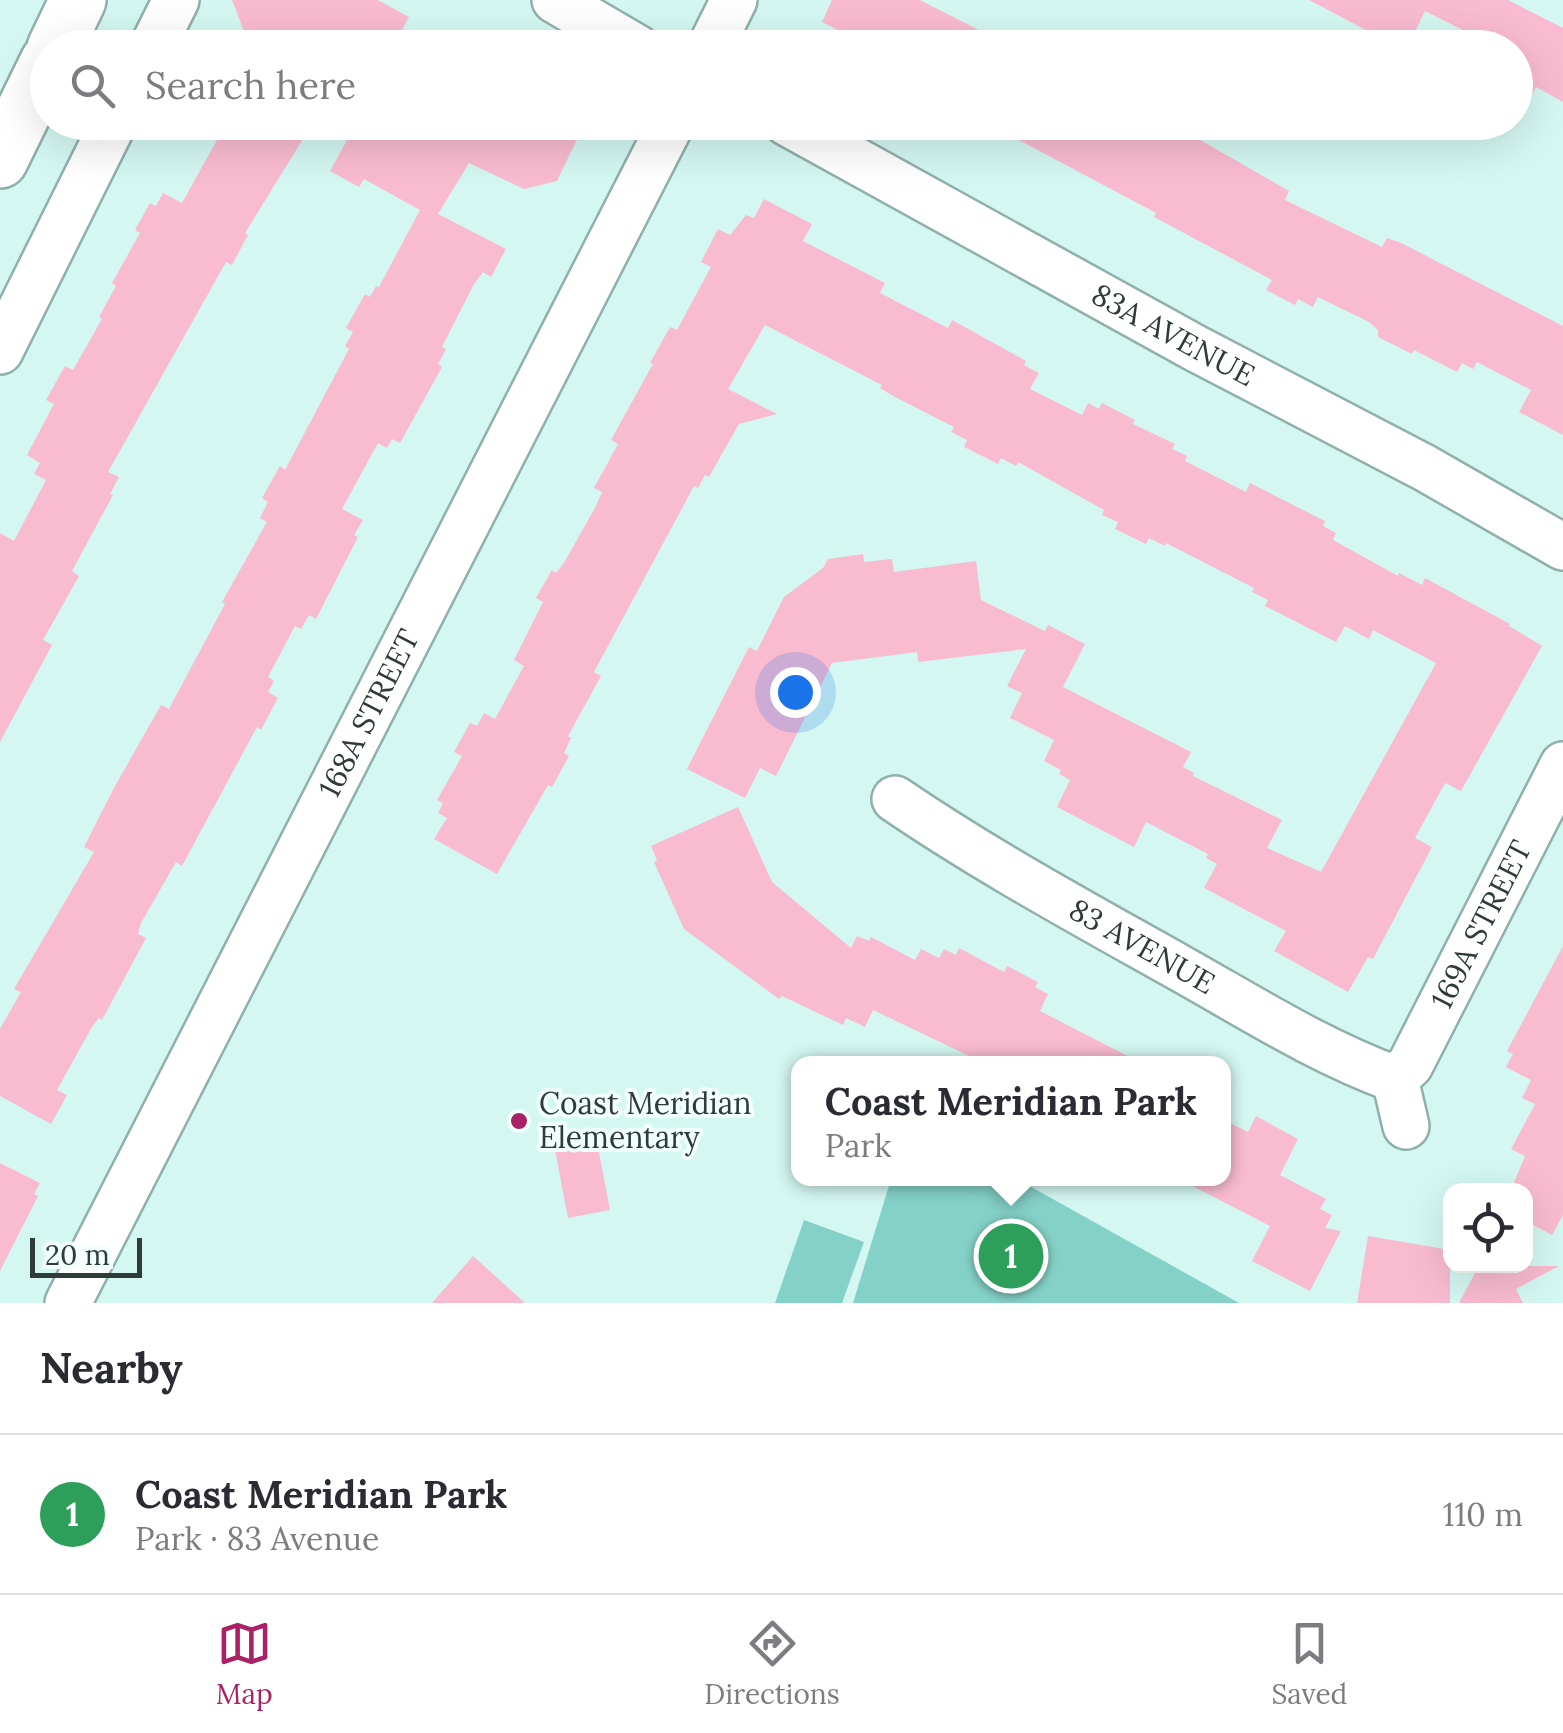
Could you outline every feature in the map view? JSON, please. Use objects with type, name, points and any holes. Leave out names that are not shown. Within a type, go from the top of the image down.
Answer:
[{"type":"main road","points":[[0,160],[30,92]]},
{"type":"street","points":[[161,30],[176,0]]},
{"type":"street","points":[[554,0],[606,30]]},
{"type":"street","points":[[719,30],[734,0]]},
{"type":"street","points":[[0,351],[105,140]]},
{"type":"street","name":"168A STREET","points":[[68,1303],[663,140]]},
{"type":"street","name":"83A AVENUE","points":[[819,140],[1563,546]]},
{"type":"street","name":"169A STREET","points":[[1394,1078],[1403,1073],[1416,1054],[1563,765]]},
{"type":"street","name":"83 AVENUE","points":[[895,800],[964,846],[1337,1055],[1394,1078]]},
{"type":"street","points":[[1394,1078],[1406,1126]]},
{"type":"green space","points":[[889,1186],[1030,1186],[1239,1303],[853,1303]]},
{"type":"green space","points":[[804,1220],[864,1242],[842,1303],[775,1303]]},
{"type":"building","points":[[232,0],[378,0],[409,17],[402,30],[243,30]]},
{"type":"building","points":[[832,0],[920,0],[979,30],[838,30],[822,22]]},
{"type":"building","points":[[1309,0],[1508,0],[1563,28],[1563,102],[1536,87],[1533,93],[1533,30],[1462,30],[1425,11],[1416,30],[1366,30]]},
{"type":"building","points":[[217,140],[302,140],[245,233],[248,235],[232,265],[226,262],[108,472],[119,477],[110,494],[113,495],[72,571],[79,576],[43,640],[52,645],[0,742],[0,533],[14,541],[46,480],[34,474],[40,463],[27,455],[54,404],[46,400],[65,366],[73,370],[102,319],[99,317],[116,286],[112,283],[140,233],[135,230],[150,203],[156,206],[163,193],[182,203]]},
{"type":"building","points":[[347,140],[577,140],[557,181],[524,189],[469,163],[438,214],[506,249],[491,277],[483,272],[474,284],[442,347],[446,349],[438,364],[442,367],[400,443],[392,439],[387,448],[378,443],[342,509],[363,520],[354,535],[358,537],[316,619],[309,615],[301,629],[295,626],[268,677],[274,681],[268,692],[278,698],[261,730],[257,727],[182,866],[176,862],[141,923],[138,934],[146,938],[102,1020],[99,1018],[92,1027],[57,1090],[67,1095],[51,1124],[0,1096],[0,1029],[21,992],[14,989],[94,852],[84,847],[114,788],[161,705],[169,709],[267,522],[260,518],[268,502],[262,498],[280,466],[285,470],[349,349],[345,346],[353,332],[346,328],[365,294],[370,297],[379,287],[420,210],[364,179],[359,187],[330,171]]},
{"type":"building","points":[[1019,140],[1200,140],[1289,191],[1285,200],[1382,247],[1387,238],[1401,243],[1563,326],[1563,435],[1519,412],[1531,390],[1477,362],[1473,369],[1462,363],[1457,372],[1414,350],[1412,354],[1378,337],[1378,330],[1369,322],[1318,297],[1313,307],[1298,299],[1295,305],[1266,290],[1272,280],[1154,217],[1156,213]]},
{"type":"building","points":[[764,199],[812,224],[803,241],[885,283],[880,293],[948,328],[952,320],[1026,361],[1024,365],[1039,373],[1030,389],[1082,415],[1088,403],[1099,409],[1102,403],[1135,420],[1133,424],[1175,444],[1172,449],[1187,456],[1185,461],[1246,492],[1250,483],[1325,521],[1323,526],[1336,533],[1333,540],[1398,576],[1399,573],[1422,585],[1425,578],[1542,646],[1461,791],[1445,783],[1415,838],[1432,847],[1373,959],[1368,957],[1348,992],[1274,951],[1286,931],[1204,888],[1217,864],[1206,858],[1208,854],[1146,822],[1134,847],[1057,807],[1070,780],[1044,761],[1054,740],[1010,718],[1022,693],[1007,686],[1026,649],[918,662],[917,652],[832,663],[776,776],[760,768],[745,798],[687,769],[749,647],[757,651],[784,597],[823,568],[828,559],[863,554],[864,562],[892,559],[894,572],[976,561],[981,600],[1045,631],[1048,625],[1085,644],[1063,687],[1191,752],[1183,767],[1193,776],[1282,820],[1267,848],[1321,872],[1436,663],[1373,630],[1369,639],[1345,626],[1336,642],[1265,606],[1268,600],[1252,592],[1254,588],[1166,543],[1165,546],[1149,538],[1146,544],[1115,529],[1118,522],[1102,515],[1104,510],[1018,462],[1016,466],[1001,458],[998,464],[964,447],[967,440],[951,432],[954,427],[765,325],[728,389],[777,414],[739,424],[709,477],[705,475],[698,488],[694,486],[594,672],[601,676],[568,736],[571,738],[564,753],[569,756],[497,874],[434,839],[447,818],[438,813],[443,803],[437,800],[462,756],[454,752],[470,723],[477,726],[484,713],[495,719],[524,666],[514,660],[543,602],[536,598],[552,570],[556,573],[564,563],[596,506],[602,492],[594,488],[618,444],[611,440],[670,327],[677,330],[711,267],[701,262],[718,229],[730,235],[746,215],[754,218]]},
{"type":"building","points":[[738,807],[772,882],[851,948],[857,936],[869,941],[871,937],[915,960],[921,949],[939,958],[944,949],[956,955],[959,948],[1004,972],[1007,966],[1038,982],[1035,987],[1048,994],[1040,1011],[1127,1056],[969,1056],[873,1010],[865,1027],[846,1018],[843,1025],[782,996],[779,999],[684,929],[654,862],[657,860],[651,846]]},
{"type":"building","points":[[1563,946],[1563,1215],[1552,1235],[1533,1225],[1533,1183],[1514,1183],[1525,1156],[1511,1149],[1535,1104],[1522,1098],[1531,1080],[1506,1067],[1513,1054],[1507,1051]]},
{"type":"building","points":[[1256,1116],[1298,1139],[1280,1175],[1326,1199],[1320,1209],[1332,1215],[1325,1228],[1341,1231],[1310,1291],[1252,1261],[1270,1226],[1192,1186],[1231,1186],[1231,1124],[1248,1132]]},
{"type":"building","points":[[597,1142],[610,1210],[568,1218],[555,1150]]},
{"type":"building","points":[[0,1163],[40,1183],[34,1194],[38,1196],[0,1271]]},
{"type":"building","points":[[1368,1236],[1443,1249],[1443,1273],[1450,1273],[1450,1303],[1357,1303]]},
{"type":"building","points":[[473,1256],[525,1303],[432,1303]]},
{"type":"building","points":[[1533,1266],[1559,1266],[1516,1289],[1523,1303],[1459,1303],[1475,1273],[1533,1273]]},
{"type":"place","name":"Coast Meridian Elementary","points":[[519,1121]]},
{"type":"place","name":"Coast Meridian Park","points":[[1011,1256]]}]
